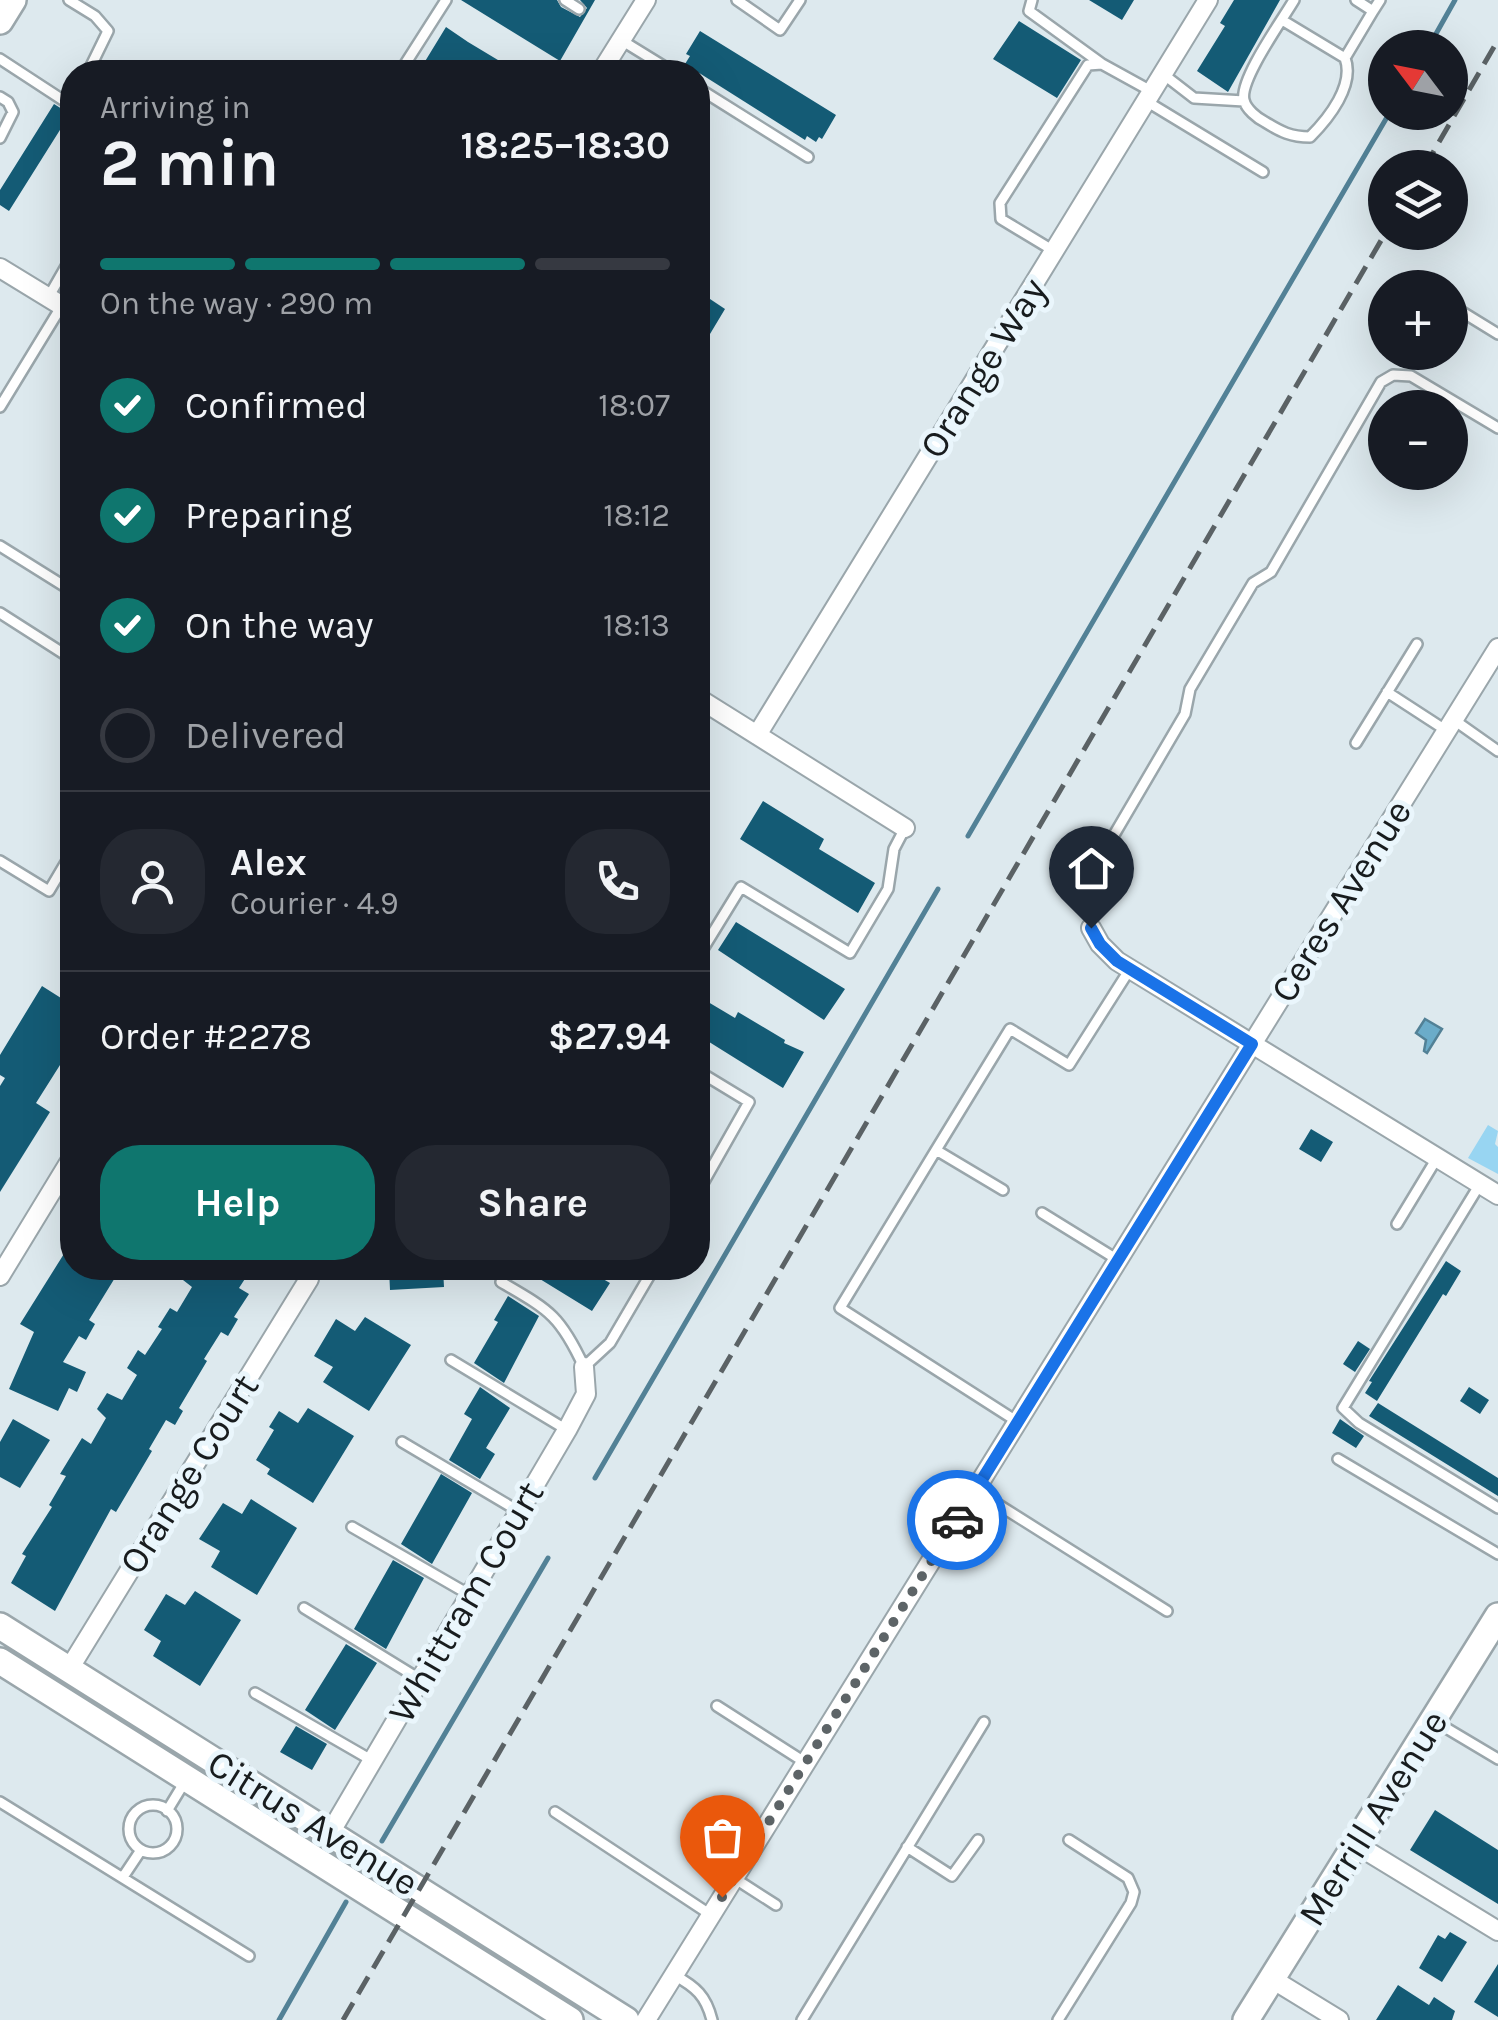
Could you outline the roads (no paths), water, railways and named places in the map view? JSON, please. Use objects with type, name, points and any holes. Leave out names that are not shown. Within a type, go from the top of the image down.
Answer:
[{"type":"main road","name":"Merrill Avenue","points":[[1246,2020],[1498,1616]]},
{"type":"main road","name":"Citrus Avenue","points":[[0,1626],[626,2020]]},
{"type":"main road","name":"Citrus Avenue","points":[[0,1661],[570,2020]]},
{"type":"street","points":[[608,60],[646,0]]},
{"type":"street","name":"Orange Way","points":[[757,736],[1208,0]]},
{"type":"street","points":[[0,268],[60,304]]},
{"type":"street","name":"Ceres Avenue","points":[[646,2020],[1498,648]]},
{"type":"street","points":[[710,706],[906,828]]},
{"type":"street","points":[[1091,928],[1100,944],[1130,969],[1498,1195]]},
{"type":"street","points":[[0,1276],[60,1178]]},
{"type":"street","name":"Orange Court","points":[[68,1669],[308,1280]]},
{"type":"street","name":"Whittram Court","points":[[330,1833],[567,1430],[586,1394],[584,1366]]},
{"type":"street","points":[[1357,1844],[1498,1931]]},
{"type":"street","points":[[1272,1979],[1339,2020]]},
{"type":"lane","points":[[69,0],[95,16],[108,31],[94,60]]},
{"type":"lane","points":[[408,60],[446,0]]},
{"type":"lane","points":[[565,0],[580,9]]},
{"type":"lane","points":[[737,0],[780,30],[800,0]]},
{"type":"lane","points":[[1032,0],[1029,12],[1263,172]]},
{"type":"lane","points":[[1294,0],[1244,86],[1244,102],[1256,118],[1292,137],[1310,137],[1320,127],[1350,79],[1345,58],[1380,0]]},
{"type":"lane","points":[[1356,0],[1373,11]]},
{"type":"lane","points":[[1282,20],[1345,58]]},
{"type":"lane","points":[[621,40],[654,60]]},
{"type":"lane","points":[[0,60],[60,98]]},
{"type":"lane","points":[[1054,251],[1001,219],[1000,203],[1088,65],[1102,64]]},
{"type":"lane","points":[[1163,74],[1194,98],[1244,102]]},
{"type":"lane","points":[[710,96],[808,157]]},
{"type":"lane","points":[[0,97],[13,112],[0,138]]},
{"type":"lane","points":[[0,407],[60,307]]},
{"type":"lane","points":[[1468,316],[1498,334]]},
{"type":"lane","points":[[1091,928],[1097,864],[1185,714],[1190,689],[1253,583],[1271,572],[1381,382],[1394,375],[1411,376],[1498,428]]},
{"type":"lane","points":[[0,546],[60,584]]},
{"type":"lane","points":[[0,613],[60,650]]},
{"type":"lane","points":[[1356,743],[1418,644]]},
{"type":"lane","points":[[1388,692],[1498,751]]},
{"type":"lane","points":[[710,937],[740,887],[850,953],[888,890],[894,849],[906,828]]},
{"type":"lane","points":[[0,861],[49,892],[60,873]]},
{"type":"lane","points":[[1018,1422],[840,1308],[1010,1029],[1069,1065],[1130,969]]},
{"type":"lane","points":[[710,1078],[749,1102],[710,1171]]},
{"type":"lane","points":[[936,1150],[1003,1190]]},
{"type":"lane","points":[[1396,1224],[1437,1158]]},
{"type":"lane","points":[[1480,1184],[1343,1408],[1359,1423],[1498,1508]]},
{"type":"lane","points":[[1042,1213],[1118,1260]]},
{"type":"lane","points":[[501,1282],[543,1307],[566,1330],[584,1366],[610,1343],[647,1280]]},
{"type":"lane","points":[[451,1360],[567,1430]]},
{"type":"lane","points":[[402,1442],[520,1512]]},
{"type":"lane","points":[[1338,1459],[1498,1554]]},
{"type":"lane","points":[[975,1490],[1167,1611]]},
{"type":"lane","points":[[352,1527],[470,1595]]},
{"type":"lane","points":[[304,1608],[420,1680]]},
{"type":"lane","points":[[255,1694],[373,1760]]},
{"type":"lane","points":[[717,1706],[806,1763]]},
{"type":"lane","points":[[1434,1720],[1498,1758]]},
{"type":"lane","points":[[802,2020],[984,1722]]},
{"type":"lane","points":[[168,1811],[187,1779]]},
{"type":"lane","points":[[0,1802],[249,1956]]},
{"type":"lane","points":[[148,1806],[168,1811],[176,1824],[174,1840],[157,1853],[141,1850],[130,1834],[135,1814],[148,1806]]},
{"type":"lane","points":[[555,1812],[711,1916]]},
{"type":"lane","points":[[907,1847],[952,1876],[978,1840]]},
{"type":"lane","points":[[1058,2020],[1134,1892],[1128,1878],[1069,1840]]},
{"type":"lane","points":[[123,1878],[141,1850]]},
{"type":"lane","points":[[734,1878],[776,1905]]},
{"type":"lane","points":[[674,1974],[696,1987],[706,1999],[712,2020]]},
{"type":"waterway","points":[[1438,30],[1455,0]]},
{"type":"waterway","points":[[968,836],[1380,130]]},
{"type":"waterway","points":[[595,1478],[938,889]]},
{"type":"waterway","points":[[382,1841],[548,1558]]},
{"type":"waterway","points":[[279,2020],[346,1902]]},
{"type":"railway","points":[[1434,150],[1498,40]]},
{"type":"railway","points":[[343,2020],[1376,250]]}]
